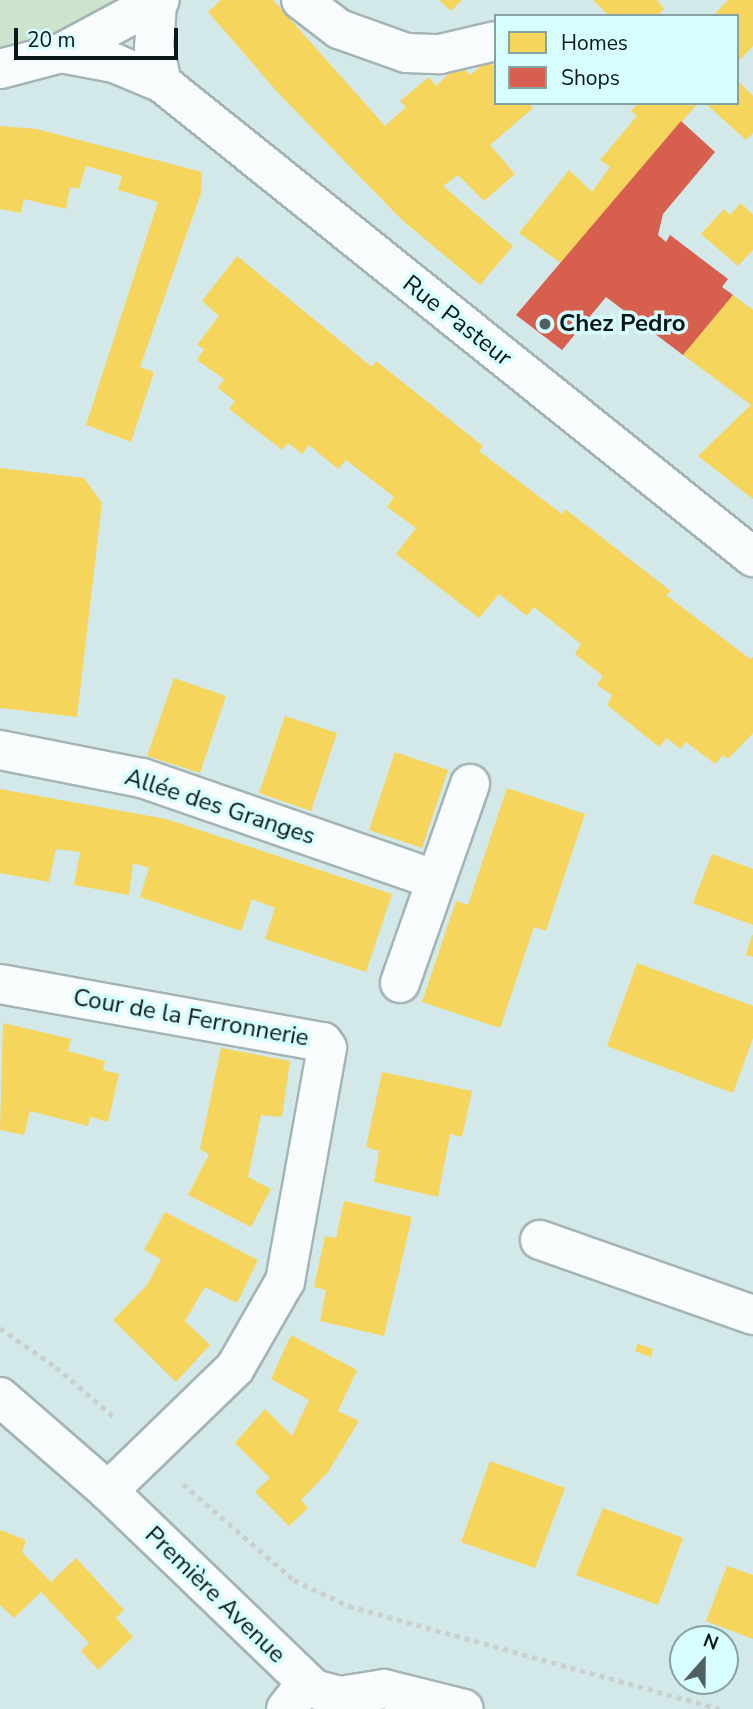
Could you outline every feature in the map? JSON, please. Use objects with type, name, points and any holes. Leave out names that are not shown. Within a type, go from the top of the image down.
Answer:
[{"type":"street","points":[[301,0],[339,29],[406,53],[440,54],[494,41]]},
{"type":"street","points":[[61,53],[158,2]]},
{"type":"street","points":[[158,2],[153,48],[162,83]]},
{"type":"street","name":"Rue Pasteur","points":[[0,69],[61,53],[114,63],[162,83],[753,557]]},
{"type":"street","name":"Allée des Granges","points":[[0,750],[142,778],[436,880]]},
{"type":"street","points":[[400,983],[470,784]]},
{"type":"street","name":"Cour de la Ferronnerie","points":[[0,984],[323,1042],[327,1048],[328,1063],[285,1281],[235,1368],[108,1492]]},
{"type":"street","points":[[540,1240],[753,1315]]},
{"type":"street","name":"Première Avenue","points":[[0,1397],[108,1492],[296,1696],[384,1689],[464,1709]]},
{"type":"path","points":[[0,1328],[57,1367],[253,1549],[294,1580],[349,1606],[721,1709]]},
{"type":"green space","points":[[0,0],[160,0],[0,69]]},
{"type":"building: Homes","points":[[221,0],[273,0],[385,126],[406,107],[400,101],[429,77],[436,86],[460,64],[470,75],[488,60],[494,66],[494,105],[530,105],[533,108],[490,145],[515,174],[484,201],[458,175],[443,186],[513,246],[480,285],[402,220],[279,94],[208,12]]},
{"type":"building: Homes","points":[[439,0],[462,0],[451,11]]},
{"type":"building: Homes","points":[[593,0],[657,0],[664,9],[659,14],[607,14]]},
{"type":"building: Homes","points":[[728,0],[753,0],[753,46],[739,61],[739,14],[715,14]]},
{"type":"building: Homes","points":[[739,82],[753,96],[753,133],[746,140],[707,105],[739,105]]},
{"type":"building: Homes","points":[[636,105],[696,105],[561,263],[519,233],[569,170],[592,192],[610,167],[600,160],[637,116],[631,111]]},
{"type":"building: Homes","points":[[0,126],[37,129],[202,172],[201,193],[140,367],[154,372],[131,442],[86,425],[158,202],[118,190],[122,176],[86,166],[79,189],[70,187],[66,209],[24,199],[21,213],[0,209]]},
{"type":"building: Homes","points":[[741,203],[753,215],[753,250],[738,266],[701,234],[724,209],[730,215]]},
{"type":"building: Homes","points":[[237,256],[372,367],[376,361],[483,446],[479,451],[562,514],[565,509],[671,591],[666,595],[750,659],[753,657],[753,733],[728,759],[723,755],[715,764],[686,742],[680,749],[667,738],[659,747],[607,705],[612,695],[597,685],[603,676],[575,654],[581,644],[534,607],[527,616],[499,594],[479,618],[396,554],[416,528],[387,507],[394,497],[346,460],[338,469],[309,445],[302,454],[288,443],[282,450],[229,409],[235,401],[218,388],[224,379],[197,360],[204,349],[197,345],[219,316],[202,301]]},
{"type":"building: Homes","points":[[733,295],[753,310],[753,499],[698,456],[751,405],[683,355]]},
{"type":"building: Homes","points":[[0,468],[84,478],[102,503],[77,717],[0,708]]},
{"type":"building: Homes","points":[[174,678],[226,696],[200,773],[147,756]]},
{"type":"building: Homes","points":[[285,716],[337,733],[311,811],[259,793]]},
{"type":"building: Homes","points":[[395,752],[448,770],[422,848],[369,830]]},
{"type":"building: Homes","points":[[507,788],[585,814],[546,931],[534,927],[500,1028],[422,1002],[456,901],[468,905]]},
{"type":"building: Homes","points":[[0,789],[166,819],[392,894],[366,972],[265,939],[275,908],[252,899],[241,931],[140,897],[149,868],[133,863],[129,895],[74,885],[80,852],[56,849],[49,882],[0,873]]},
{"type":"building: Homes","points":[[712,854],[753,869],[753,925],[693,903]]},
{"type":"building: Homes","points":[[753,935],[753,957],[746,955]]},
{"type":"building: Homes","points":[[637,963],[753,1006],[753,1038],[733,1093],[607,1046]]},
{"type":"building: Homes","points":[[3,1023],[71,1039],[68,1051],[105,1061],[103,1070],[119,1074],[108,1122],[90,1117],[88,1126],[30,1111],[24,1135],[0,1130]]},
{"type":"building: Homes","points":[[221,1048],[290,1061],[282,1117],[261,1115],[248,1177],[271,1189],[251,1227],[188,1195],[209,1154],[200,1149]]},
{"type":"building: Homes","points":[[382,1072],[472,1091],[462,1137],[450,1134],[438,1197],[374,1182],[379,1151],[366,1147]]},
{"type":"building: Homes","points":[[344,1201],[412,1217],[384,1336],[320,1321],[326,1290],[314,1287],[325,1236],[336,1238]]},
{"type":"building: Homes","points":[[165,1212],[258,1260],[237,1303],[205,1287],[185,1321],[210,1345],[176,1382],[113,1320],[147,1285],[161,1259],[144,1250]]},
{"type":"building: Homes","points":[[291,1335],[357,1370],[338,1411],[359,1421],[328,1472],[301,1500],[308,1508],[289,1526],[255,1492],[270,1478],[235,1443],[265,1409],[292,1436],[309,1400],[271,1379]]},
{"type":"building: Homes","points":[[638,1344],[653,1349],[651,1357],[635,1351]]},
{"type":"building: Homes","points":[[490,1461],[565,1488],[535,1568],[461,1542]]},
{"type":"building: Homes","points":[[603,1508],[683,1538],[658,1605],[576,1575]]},
{"type":"building: Homes","points":[[0,1530],[26,1540],[22,1552],[51,1582],[76,1558],[124,1610],[116,1618],[133,1637],[98,1670],[81,1651],[89,1643],[41,1592],[14,1618],[0,1605]]},
{"type":"building: Homes","points":[[727,1566],[753,1575],[753,1639],[739,1634],[739,1625],[716,1625],[706,1621]]},
{"type":"building: Shops","points":[[681,121],[715,152],[663,214],[658,235],[666,242],[670,235],[728,279],[722,287],[733,295],[683,355],[606,297],[562,350],[516,315]]},
{"type":"place","name":"Chez Pedro","points":[[545,324]]}]
